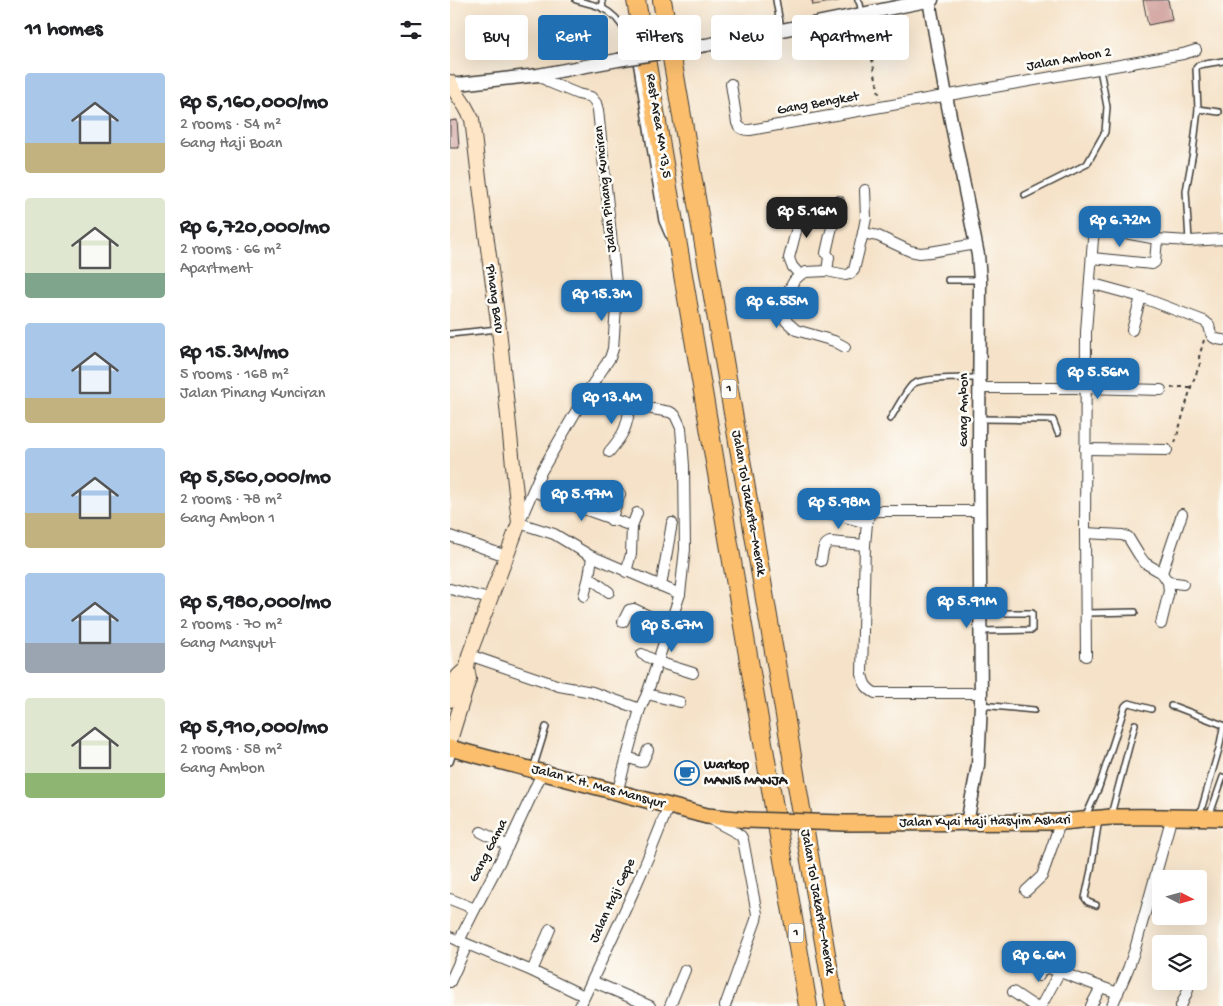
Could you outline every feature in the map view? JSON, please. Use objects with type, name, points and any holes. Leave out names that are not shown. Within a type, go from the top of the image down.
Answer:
[{"type":"highway","name":"Jalan Tol Jakarta–Merak","points":[[636,0],[808,1006]]},
{"type":"highway","name":"Jalan Tol Jakarta–Merak","points":[[662,0],[835,1006]]},
{"type":"main road","name":"Pinang Baru","points":[[450,84],[472,119],[499,329],[519,524]]},
{"type":"main road","name":"Jalan Pinang Kunciran","points":[[450,700],[458,676],[468,661],[519,524]]},
{"type":"main road","name":"Jalan Pinang Kunciran","points":[[451,750],[469,679],[468,661]]},
{"type":"main road","name":"Jalan K.H. Mas Mansyur","points":[[451,750],[537,771],[668,807],[707,816],[747,820]]},
{"type":"main road","name":"Jalan Kyai Haji Hasyim Ashari","points":[[747,820],[844,823],[967,823],[1059,822],[1172,816],[1210,817]]},
{"type":"street","points":[[782,30],[930,0]]},
{"type":"street","name":"Gang Ambon","points":[[930,0],[946,96],[976,244],[980,280],[981,699],[978,765],[967,823]]},
{"type":"street","points":[[450,84],[538,75],[711,44]]},
{"type":"street","name":"Jalan Ambon 2","points":[[946,96],[1183,54],[1196,50]]},
{"type":"street","name":"Jalan Pinang Kunciran","points":[[519,524],[541,472],[586,394],[610,358],[613,349],[617,292],[596,103],[591,97],[551,84],[538,75]]},
{"type":"street","name":"Gang Bengket","points":[[730,84],[737,123],[744,130],[946,96]]},
{"type":"street","points":[[845,347],[834,341],[796,330],[786,321],[785,309],[788,293],[794,281],[800,275],[806,272],[827,271],[850,274],[854,270],[866,218],[865,190]]},
{"type":"street","points":[[827,271],[829,257],[826,253],[839,201]]},
{"type":"street","points":[[800,275],[792,266],[790,258],[802,208]]},
{"type":"street","points":[[1086,656],[1086,323],[1095,231],[1098,228],[1103,228],[1157,239],[1189,241],[1223,239]]},
{"type":"street","points":[[863,233],[878,236],[920,253],[976,244]]},
{"type":"street","points":[[1092,258],[1152,264],[1155,262],[1157,239]]},
{"type":"street","points":[[1090,283],[1141,297],[1204,321],[1209,325],[1210,334],[1216,339],[1223,340]]},
{"type":"street","points":[[1132,330],[1141,297]]},
{"type":"street","points":[[980,383],[1161,390]]},
{"type":"street","points":[[586,394],[630,405],[670,412],[675,415],[682,428],[685,549],[680,594],[647,694],[640,709],[617,793]]},
{"type":"street","points":[[609,452],[621,437],[628,421],[630,405]]},
{"type":"street","points":[[1086,449],[1168,450]]},
{"type":"street","points":[[533,490],[611,520],[632,526]]},
{"type":"street","points":[[611,520],[620,494]]},
{"type":"street","points":[[980,510],[878,511],[872,512],[869,515],[865,545],[862,674],[868,690],[875,693],[981,699]]},
{"type":"street","points":[[822,511],[867,523]]},
{"type":"street","points":[[626,572],[631,554],[632,526],[637,514]]},
{"type":"street","points":[[1162,573],[1182,514]]},
{"type":"street","points":[[661,586],[672,523]]},
{"type":"street","points":[[519,524],[554,534],[592,557],[680,594]]},
{"type":"street","points":[[1085,533],[1128,537],[1139,555],[1162,573],[1168,582],[1169,591],[1161,624]]},
{"type":"street","points":[[450,536],[506,556]]},
{"type":"street","points":[[821,561],[826,543],[865,545]]},
{"type":"street","points":[[584,596],[592,557]]},
{"type":"street","points":[[589,577],[609,592]]},
{"type":"street","points":[[1168,582],[1184,584]]},
{"type":"street","points":[[450,589],[490,599]]},
{"type":"street","points":[[623,622],[629,610],[634,609],[670,626]]},
{"type":"street","points":[[642,654],[658,662],[694,673]]},
{"type":"street","points":[[468,661],[559,686],[592,692],[640,709]]},
{"type":"street","points":[[647,694],[680,702]]},
{"type":"street","points":[[627,757],[643,762],[648,750]]},
{"type":"street","name":"Gang Gama","points":[[450,982],[459,941],[508,846],[537,771]]},
{"type":"street","name":"Jalan Haji Cepe","points":[[580,1006],[652,851],[668,807]]},
{"type":"street","points":[[707,816],[741,836],[757,914],[725,1006]]},
{"type":"street","points":[[1112,1006],[1135,949],[1172,816]]},
{"type":"street","points":[[1026,891],[1042,876],[1059,822]]},
{"type":"street","points":[[481,832],[508,846]]},
{"type":"street","points":[[450,898],[475,909]]},
{"type":"street","points":[[532,971],[550,929]]},
{"type":"street","points":[[459,941],[532,971],[584,996]]},
{"type":"street","points":[[1039,976],[1041,970],[1049,968],[1118,993]]},
{"type":"street","points":[[670,1006],[685,970]]},
{"type":"street","points":[[1041,1006],[1060,973]]},
{"type":"street","points":[[592,981],[650,1006]]},
{"type":"street","points":[[1091,1006],[1101,987]]},
{"type":"street","points":[[1181,1006],[1188,990]]},
{"type":"street","points":[[1013,992],[1034,1006]]},
{"type":"lane","points":[[576,0],[603,8],[602,0]]},
{"type":"lane","points":[[776,0],[778,15]]},
{"type":"lane","points":[[858,0],[862,14]]},
{"type":"lane","name":"Rest Area KM 13,5","points":[[603,8],[623,28],[632,47],[662,221],[670,242],[678,254]]},
{"type":"lane","points":[[1189,241],[1186,191],[1198,109],[1196,68],[1199,65],[1223,61]]},
{"type":"lane","points":[[1025,196],[1087,164],[1105,132],[1107,107],[1100,69]]},
{"type":"lane","points":[[1198,109],[1219,112]]},
{"type":"lane","points":[[948,280],[980,280]]},
{"type":"lane","points":[[450,334],[499,329]]},
{"type":"lane","points":[[890,420],[912,384],[919,381],[980,383]]},
{"type":"lane","points":[[980,419],[1053,420],[1058,432]]},
{"type":"lane","points":[[1086,613],[1135,612]]},
{"type":"lane","points":[[980,613],[1032,613],[1032,630],[980,631]]},
{"type":"lane","points":[[981,699],[1034,710]]},
{"type":"lane","points":[[1096,905],[1088,902],[1085,898],[1098,819],[1099,787],[1125,706],[1129,703],[1151,709]]},
{"type":"lane","points":[[1171,706],[1223,726],[1210,817]]},
{"type":"lane","points":[[1098,819],[1135,724]]},
{"type":"lane","points":[[537,771],[546,728]]},
{"type":"lane","points":[[1210,817],[1223,776]]},
{"type":"path","points":[[872,60],[882,106]]},
{"type":"path","points":[[1168,450],[1175,443],[1200,364],[1199,357],[1209,325]]},
{"type":"path","points":[[1161,390],[1181,387],[1191,388]]},
{"type":"building","points":[[812,0],[839,0],[839,1],[813,5]]},
{"type":"building","points":[[1143,0],[1168,0],[1172,20],[1148,25]]},
{"type":"building","points":[[457,120],[459,148],[450,148],[450,121]]},
{"type":"place","name":"Warkop MANIS MANJA","points":[[687,773]]}]
